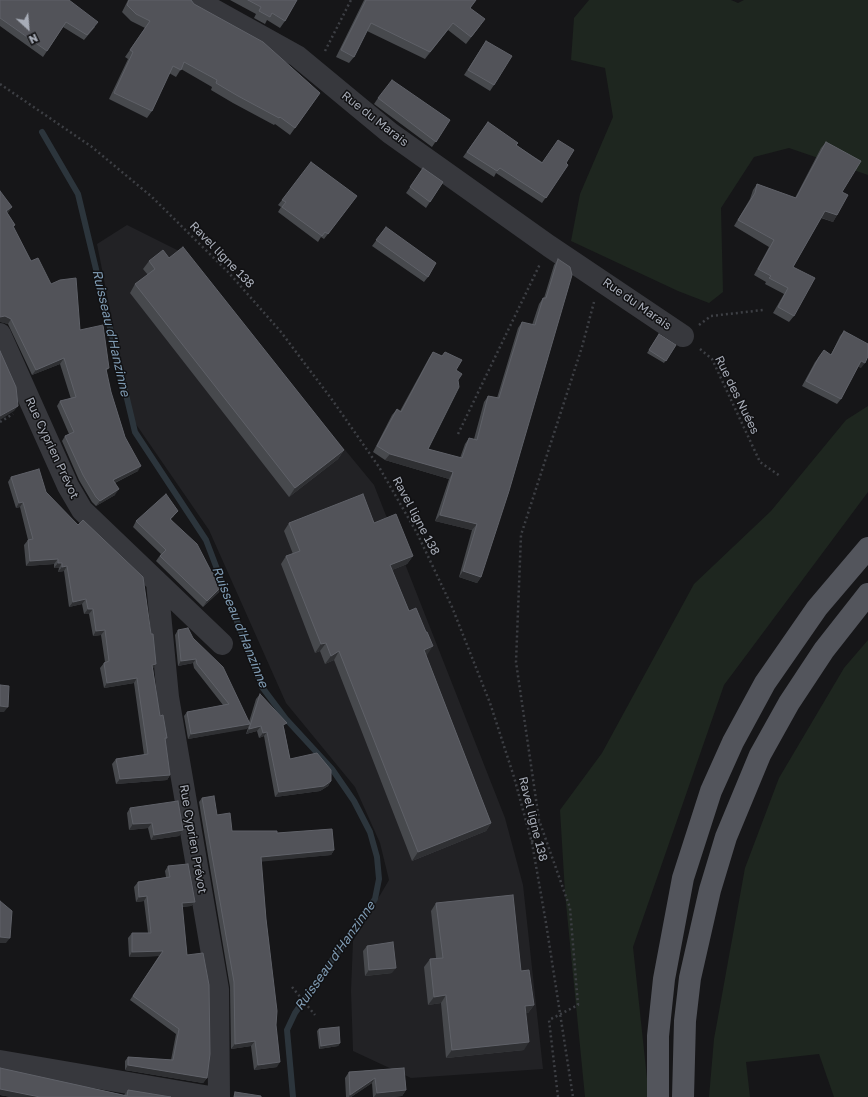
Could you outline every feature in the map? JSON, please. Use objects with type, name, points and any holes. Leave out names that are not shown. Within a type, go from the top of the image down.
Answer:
[{"type":"main road","points":[[658,1097],[658,1036],[664,979],[683,878],[711,791],[733,742],[765,683],[817,608],[868,548]]},
{"type":"main road","points":[[683,1097],[685,1029],[690,978],[710,890],[726,837],[760,755],[789,703],[824,650],[868,594]]},
{"type":"street","name":"Rue du Marais","points":[[196,0],[297,56],[390,133],[549,246],[600,278],[683,336]]},
{"type":"street","name":"Rue Cyprien Prévot","points":[[0,334],[68,486],[82,510],[222,644]]},
{"type":"street","name":"Rue Cyprien Prévot","points":[[158,582],[168,697],[218,989],[219,1097]]},
{"type":"street","points":[[0,1061],[210,1097]]},
{"type":"path","points":[[315,71],[351,0]]},
{"type":"path","name":"Ravel ligne 138","points":[[0,84],[92,147],[152,197],[229,273],[280,332],[333,401],[379,467],[414,527],[452,607],[493,711],[514,777],[532,843],[573,1097]]},
{"type":"path","points":[[458,434],[549,246]]},
{"type":"path","points":[[558,1097],[549,1020],[578,1005],[570,908],[539,820],[516,662],[521,535],[582,347],[600,278]]},
{"type":"path","points":[[683,336],[711,316],[762,310]]},
{"type":"path","name":"Rue des Nuées","points":[[683,336],[712,359],[760,462],[780,476]]},
{"type":"path","points":[[532,843],[539,820]]},
{"type":"path","points":[[292,987],[315,1015]]},
{"type":"shaded area","points":[[589,0],[731,0],[738,3],[744,0],[868,0],[868,175],[789,148],[754,157],[721,208],[723,292],[709,303],[678,291],[571,241],[580,194],[613,117],[605,68],[571,60],[574,18]]},
{"type":"shaded area","points":[[127,225],[183,253],[374,485],[505,818],[523,885],[543,1069],[411,1078],[353,1051],[351,991],[353,941],[389,880],[380,843],[355,787],[286,703],[209,530],[131,417],[97,244]]},
{"type":"shaded area","points":[[868,406],[868,492],[724,685],[633,947],[649,1097],[585,1097],[565,893],[560,810],[602,753],[694,584],[771,511],[846,420]]},
{"type":"shaded area","points":[[868,640],[868,1097],[834,1097],[819,1054],[746,1062],[750,1097],[709,1097],[714,1039],[745,868],[779,778],[844,668]]},
{"type":"building","points":[[0,0],[69,0],[98,22],[87,35],[66,22],[47,51],[0,18]]},
{"type":"building","points":[[129,0],[191,0],[194,4],[263,42],[320,93],[295,128],[280,117],[279,118],[238,96],[216,83],[217,80],[184,62],[181,70],[173,66],[152,111],[114,93],[133,52],[130,50],[150,21],[136,14],[127,5]]},
{"type":"building","points":[[248,0],[297,0],[285,21],[272,13],[270,17],[259,11],[261,7]]},
{"type":"building","points":[[366,0],[476,0],[470,8],[485,19],[471,37],[453,23],[430,52],[371,23],[354,57],[341,50]]},
{"type":"building","points":[[486,41],[512,56],[494,85],[468,70]]},
{"type":"building","points":[[392,80],[450,120],[436,142],[378,98]]},
{"type":"building","points":[[488,122],[518,143],[516,145],[542,163],[558,140],[574,150],[566,163],[568,165],[546,198],[500,168],[497,171],[467,152]]},
{"type":"building","points":[[826,142],[861,161],[842,192],[848,195],[837,215],[825,211],[793,267],[815,278],[794,316],[778,307],[788,288],[769,278],[771,276],[758,269],[774,240],[738,220],[755,193],[757,184],[796,198]]},
{"type":"building","points":[[311,162],[357,196],[328,234],[325,232],[322,236],[282,207],[286,202],[282,200]]},
{"type":"building","points":[[423,168],[443,182],[430,202],[410,187]]},
{"type":"building","points":[[0,191],[12,207],[6,211],[15,225],[13,226],[31,261],[38,258],[51,284],[60,280],[76,278],[80,330],[103,325],[109,368],[106,369],[111,392],[125,437],[141,466],[113,480],[119,489],[100,501],[83,475],[65,436],[74,432],[60,401],[76,397],[64,358],[36,370],[11,319],[5,316],[0,317]]},
{"type":"building","points":[[386,227],[436,263],[428,277],[376,240]]},
{"type":"building","points":[[183,247],[344,450],[295,488],[135,284],[155,269],[149,261],[163,250],[169,258]]},
{"type":"building","points":[[558,259],[570,267],[572,275],[509,491],[481,577],[463,571],[477,524],[440,515],[453,472],[390,454],[377,446],[397,409],[401,412],[433,352],[442,356],[445,352],[462,360],[456,370],[462,374],[458,380],[459,387],[428,449],[462,458],[469,438],[477,440],[488,396],[499,398],[522,322],[535,325],[543,298],[546,298]]},
{"type":"building","points":[[844,331],[868,344],[868,356],[865,363],[861,361],[841,399],[806,381],[824,350],[831,355]]},
{"type":"building","points":[[659,334],[676,345],[666,361],[649,350]]},
{"type":"building","points":[[0,351],[16,387],[18,406],[0,416]]},
{"type":"building","points":[[39,469],[46,492],[78,525],[83,520],[143,577],[151,634],[153,634],[156,664],[152,665],[160,716],[163,715],[167,738],[165,738],[170,775],[120,779],[116,759],[148,754],[137,678],[107,683],[104,663],[109,661],[105,630],[96,631],[93,609],[88,609],[86,599],[73,602],[67,566],[62,567],[62,563],[58,563],[58,559],[30,561],[28,540],[33,539],[23,502],[19,503],[11,477]]},
{"type":"building","points":[[166,494],[178,511],[170,519],[197,544],[211,571],[222,586],[207,601],[160,556],[166,550],[136,521]]},
{"type":"building","points":[[363,494],[374,523],[396,514],[413,556],[390,565],[409,611],[416,608],[433,646],[424,650],[491,823],[418,852],[339,651],[331,656],[326,643],[321,644],[286,556],[300,551],[289,523]]},
{"type":"building","points":[[188,628],[193,638],[223,667],[250,724],[191,734],[187,712],[229,704],[197,664],[196,659],[181,661],[178,630]]},
{"type":"building","points":[[0,685],[9,686],[8,707],[0,706]]},
{"type":"building","points":[[260,694],[287,723],[283,725],[290,759],[317,753],[331,770],[331,781],[324,786],[279,792],[267,732],[263,733],[261,726],[249,729]]},
{"type":"building","points":[[214,796],[217,815],[230,813],[232,831],[277,831],[277,833],[332,829],[334,850],[261,857],[266,919],[277,1011],[276,1025],[280,1062],[258,1065],[255,1041],[235,1044],[234,982],[202,798]]},
{"type":"building","points":[[178,801],[183,830],[154,835],[152,823],[133,824],[130,808]]},
{"type":"building","points":[[188,864],[195,902],[182,903],[187,955],[203,953],[209,985],[210,1054],[207,1078],[128,1065],[128,1057],[173,1060],[179,1029],[133,996],[163,951],[132,952],[132,933],[151,933],[147,896],[139,897],[138,882],[170,877],[168,866]]},
{"type":"building","points":[[513,895],[521,971],[529,970],[534,1005],[525,1006],[529,1042],[452,1050],[446,995],[434,997],[430,959],[443,958],[436,903]]},
{"type":"building","points":[[0,901],[12,911],[10,938],[0,937]]},
{"type":"building","points":[[393,942],[396,968],[369,970],[367,946]]},
{"type":"building","points":[[339,1027],[340,1043],[321,1046],[319,1029]]},
{"type":"building","points":[[0,1068],[127,1096],[128,1090],[171,1097],[40,1097],[0,1089]]},
{"type":"building","points":[[404,1068],[406,1090],[377,1093],[375,1078],[350,1095],[349,1072]]},
{"type":"building","points":[[235,1092],[261,1096],[261,1097],[234,1097]]},
{"type":"waterway","name":"Ruisseau d'Hanzinne","points":[[42,132],[78,194],[135,432],[206,540],[262,687],[286,719],[332,769],[354,801],[370,832],[377,857],[379,879],[375,899],[295,1013],[287,1030],[293,1097]]}]
